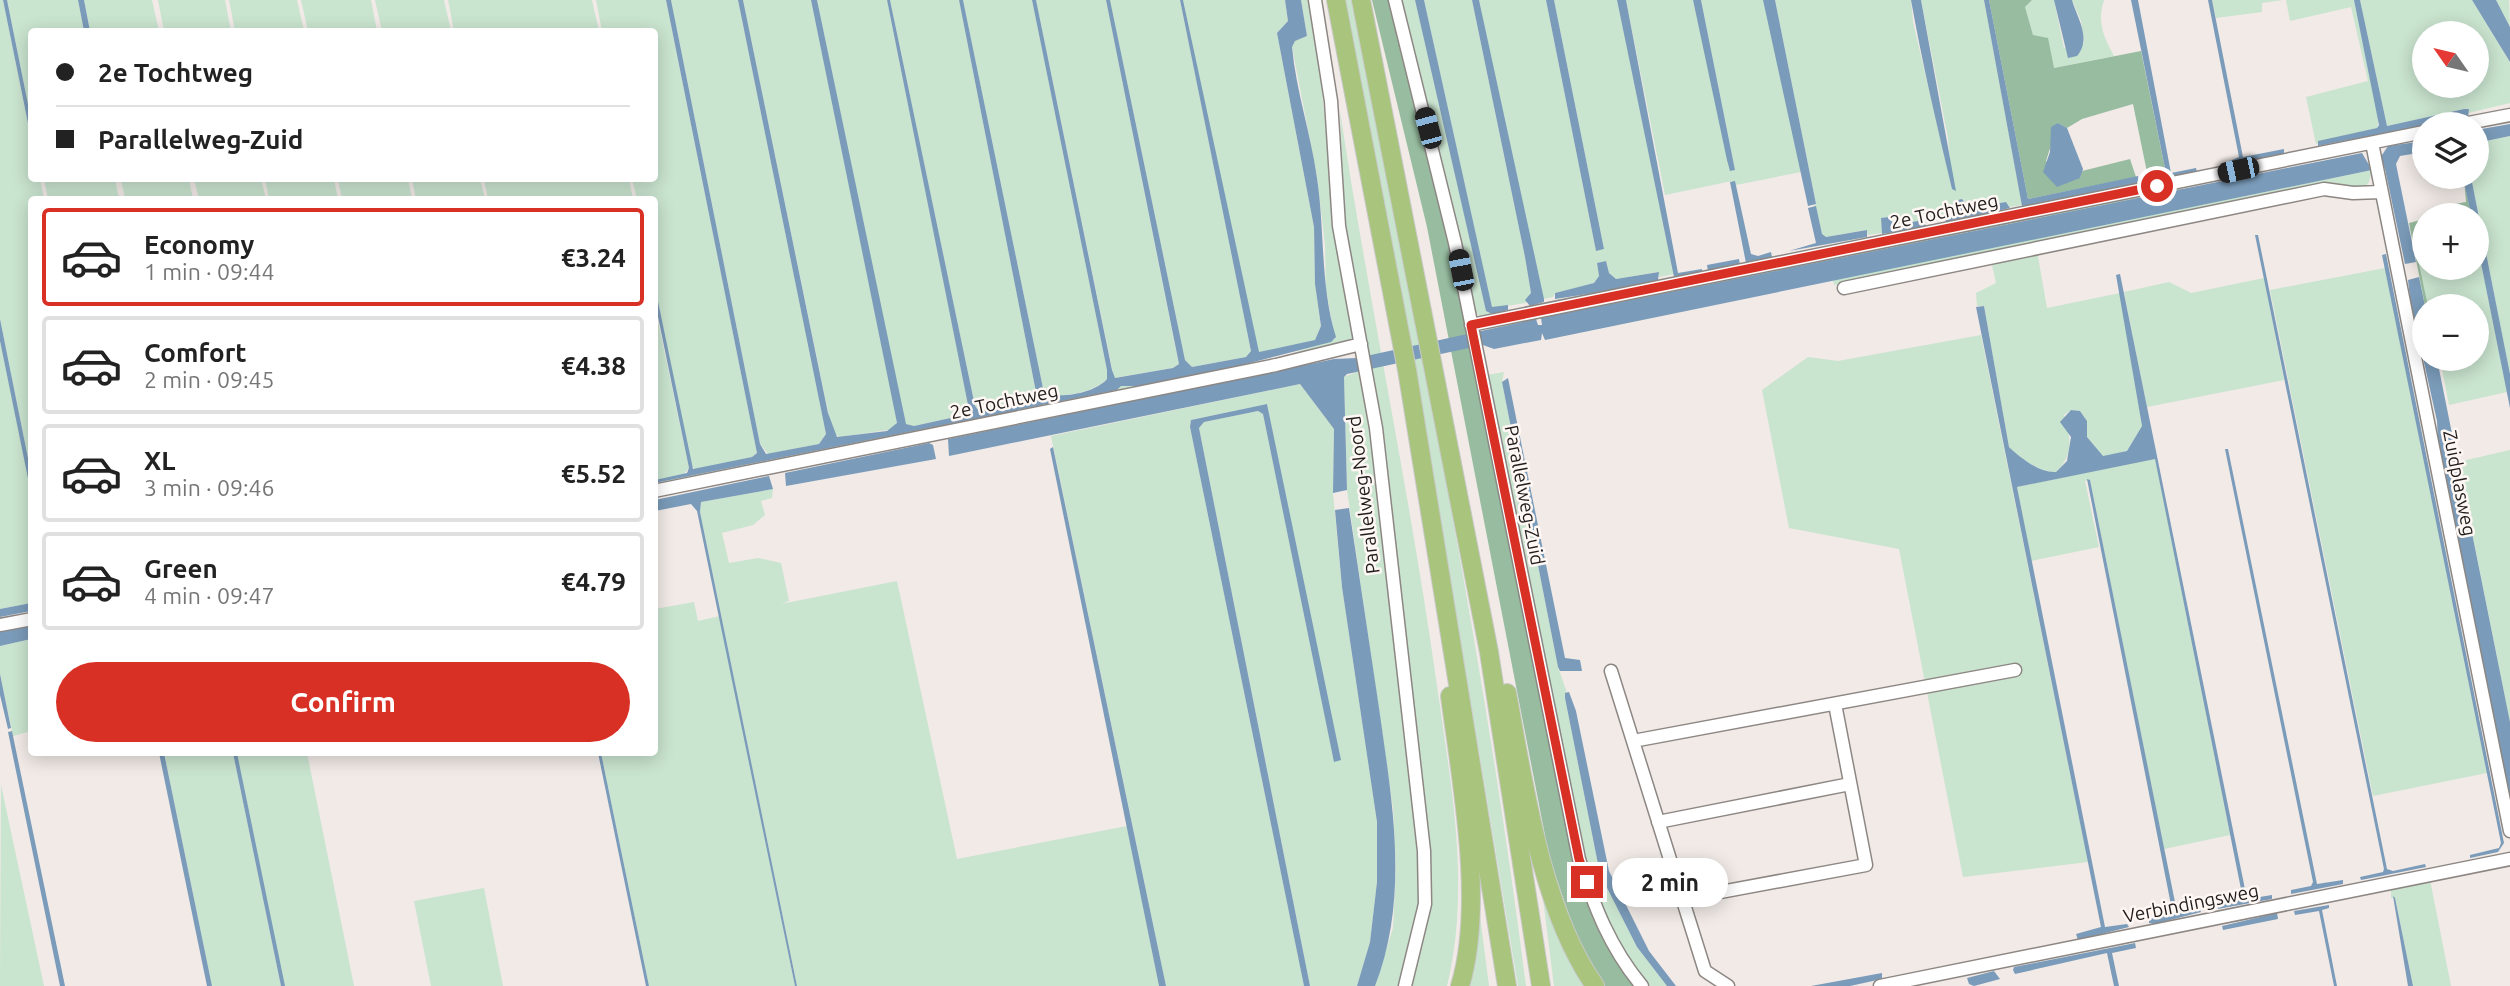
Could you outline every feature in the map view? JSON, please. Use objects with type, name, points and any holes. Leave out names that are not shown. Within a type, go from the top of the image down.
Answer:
[{"type":"highway","points":[[1336,0],[1407,370],[1451,627],[1507,986]]},
{"type":"highway","points":[[1361,0],[1489,652],[1541,986]]},
{"type":"highway","points":[[1451,627],[1444,651],[1466,837],[1470,924],[1460,986]]},
{"type":"highway","points":[[1489,652],[1503,676],[1532,825],[1564,930],[1595,986]]},
{"type":"street","name":"Parallelweg-Noord","points":[[1315,0],[1331,101],[1339,226],[1367,375],[1424,851],[1424,904],[1405,986]]},
{"type":"street","name":"Parallelweg-Zuid","points":[[1395,0],[1434,153],[1472,328],[1579,859],[1594,906],[1614,949],[1642,986]]},
{"type":"street","points":[[2489,119],[2510,115]]},
{"type":"street","name":"2e Tochtweg","points":[[1472,328],[2412,134]]},
{"type":"street","name":"Zuidplasweg","points":[[2372,142],[2510,831]]},
{"type":"street","points":[[1844,288],[2324,189],[2381,192]]},
{"type":"street","name":"2e Tochtweg","points":[[658,490],[1362,348]]},
{"type":"street","points":[[0,625],[28,620]]},
{"type":"street","points":[[1633,741],[2015,670]]},
{"type":"street","points":[[1611,671],[1705,971],[1728,986]]},
{"type":"street","points":[[1683,898],[1866,865],[1835,704]]},
{"type":"street","points":[[1658,822],[1850,784]]},
{"type":"street","name":"Verbindingsweg","points":[[1880,986],[2510,859]]},
{"type":"green space","points":[[0,0],[3,0],[28,123],[28,182],[41,182],[43,196],[28,196],[28,458],[0,319]]},
{"type":"green space","points":[[7,0],[78,0],[83,28],[28,28],[28,104]]},
{"type":"green space","points":[[84,0],[152,0],[158,28],[89,28]]},
{"type":"green space","points":[[158,0],[225,0],[230,28],[163,28]]},
{"type":"green space","points":[[229,0],[297,0],[303,28],[234,28]]},
{"type":"green space","points":[[301,0],[371,0],[376,28],[307,28]]},
{"type":"green space","points":[[375,0],[444,0],[450,28],[381,28]]},
{"type":"green space","points":[[448,0],[592,0],[598,28],[453,28]]},
{"type":"green space","points":[[596,0],[666,0],[757,453],[752,457],[697,471],[691,465],[658,302],[658,196],[636,196],[633,182],[658,182],[658,28],[601,28]]},
{"type":"green space","points":[[671,0],[738,0],[826,434],[819,444],[768,454],[760,444]]},
{"type":"green space","points":[[743,0],[811,0],[895,410],[897,424],[894,429],[839,437],[832,431]]},
{"type":"green space","points":[[817,0],[887,0],[968,405],[964,415],[914,426],[906,424],[903,418]]},
{"type":"green space","points":[[890,0],[959,0],[1036,392],[1033,399],[986,411],[979,411],[975,406]]},
{"type":"green space","points":[[963,0],[1032,0],[1107,370],[1107,379],[1102,384],[1086,391],[1068,395],[1044,393]]},
{"type":"green space","points":[[1036,0],[1106,0],[1179,364],[1173,368],[1114,378]]},
{"type":"green space","points":[[1110,0],[1180,0],[1251,351],[1246,357],[1192,367],[1185,360]]},
{"type":"green space","points":[[1183,0],[1285,0],[1288,21],[1277,33],[1314,227],[1315,284],[1321,326],[1315,340],[1266,352],[1258,352],[1256,349]]},
{"type":"green space","points":[[1301,0],[1311,0],[1316,29],[1336,237],[1354,334],[1351,339],[1291,360],[658,488],[658,482],[1117,390],[1121,386],[1141,386],[1281,357],[1335,339],[1326,289],[1325,245],[1317,176],[1292,47],[1295,41],[1307,36]]},
{"type":"green space","points":[[1345,0],[1351,0],[1448,492],[1490,738],[1526,986],[1518,986],[1416,372]]},
{"type":"green space","points":[[1372,0],[1390,0],[1447,226],[1573,859],[1597,926],[1614,957],[1636,986],[1604,986],[1578,942],[1549,856],[1427,227]]},
{"type":"green space","points":[[1401,0],[1415,0],[1486,310],[1492,314],[1479,316],[1474,309],[1452,204]]},
{"type":"green space","points":[[1424,0],[1472,0],[1525,257],[1531,293],[1526,303],[1492,308]]},
{"type":"green space","points":[[1479,0],[1546,0],[1596,251],[1604,249],[1554,0],[1617,0],[1674,274],[1659,277],[1658,272],[1616,279],[1609,273],[1606,261],[1597,263],[1599,276],[1594,283],[1555,293],[1553,297],[1544,299],[1541,296]]},
{"type":"green space","points":[[1626,0],[1693,0],[1731,171],[1735,170],[1701,0],[1765,0],[1801,172],[1736,185],[1732,181],[1665,195]]},
{"type":"green space","points":[[1775,0],[1911,0],[1913,22],[1952,188],[1948,138],[1921,0],[1984,0],[2022,205],[2010,207],[2006,202],[1970,208],[1963,199],[1956,215],[1927,223],[1924,220],[1898,226],[1888,217],[1881,218],[1882,233],[1868,235],[1866,230],[1826,237],[1822,235],[1816,207],[1813,207],[1816,204]]},
{"type":"green space","points":[[1989,0],[2032,0],[2025,7],[2033,35],[2048,38],[2054,68],[2141,51],[2166,173],[2148,177],[2133,104],[2082,119],[2067,128],[2058,123],[2046,161],[2080,178],[2082,171],[2130,159],[2136,177],[2028,199]]},
{"type":"green space","points":[[2032,0],[2054,0],[2064,48],[2084,43],[2081,21],[2072,0],[2104,0],[2102,29],[2114,56],[2054,68],[2033,35],[2025,7]]},
{"type":"green space","points":[[2212,0],[2283,0],[2262,3],[2262,12],[2216,18]]},
{"type":"green space","points":[[2286,0],[2354,0],[2379,120],[2377,128],[2316,144],[2306,97],[2368,81],[2351,7],[2290,21]]},
{"type":"green space","points":[[2360,0],[2472,0],[2485,21],[2412,21],[2412,98],[2489,98],[2489,28],[2510,62],[2510,103],[2472,112],[2464,109],[2450,112],[2412,112],[2412,120],[2387,126]]},
{"type":"green space","points":[[2496,0],[2509,0],[2510,27]]},
{"type":"green space","points":[[1340,111],[1415,542],[1453,798],[1458,911],[1447,986],[1410,986],[1421,950],[1430,885],[1345,230]]},
{"type":"green space","points":[[2510,136],[2510,374],[2489,268],[2489,203],[2476,203],[2473,189],[2489,189],[2489,140]]},
{"type":"green space","points":[[2372,170],[2369,182],[2364,188],[1834,285],[1833,280]]},
{"type":"green space","points":[[45,182],[116,182],[118,196],[47,196]]},
{"type":"green space","points":[[122,182],[190,182],[192,196],[124,196]]},
{"type":"green space","points":[[195,182],[262,182],[265,196],[198,196]]},
{"type":"green space","points":[[266,182],[335,182],[337,196],[268,196]]},
{"type":"green space","points":[[339,182],[409,182],[411,196],[341,196]]},
{"type":"green space","points":[[413,182],[481,182],[484,196],[415,196]]},
{"type":"green space","points":[[485,182],[630,182],[632,196],[487,196]]},
{"type":"green space","points":[[2178,188],[2184,190],[1490,329],[1491,326]]},
{"type":"green space","points":[[2037,251],[2047,308],[2120,293],[2142,426],[2127,451],[2103,457],[2087,437],[2087,421],[2080,411],[2071,410],[2064,415],[2069,439],[2068,453],[2056,472],[2037,467],[2009,447],[1984,306],[1977,306],[1976,293],[1996,283],[1991,261]]},
{"type":"green space","points":[[2385,268],[2487,773],[2373,796],[2270,290]]},
{"type":"green space","points":[[2264,278],[2284,380],[2147,407],[2124,292],[2169,282],[2191,293]]},
{"type":"green space","points":[[2420,280],[2422,280],[2425,294],[2423,294]]},
{"type":"green space","points":[[2422,280],[2484,280],[2487,294],[2425,294]]},
{"type":"green space","points":[[2489,303],[2507,392],[2449,405],[2442,371],[2489,371]]},
{"type":"green space","points":[[658,321],[689,468],[684,474],[658,479]]},
{"type":"green space","points":[[1981,335],[2088,862],[1963,877],[1899,549],[1789,528],[1762,390],[1808,357],[1838,361]]},
{"type":"green space","points":[[0,341],[28,474],[28,604],[0,609]]},
{"type":"green space","points":[[1359,371],[1372,429],[1419,852],[1420,903],[1399,986],[1375,986],[1393,928],[1396,867],[1393,808],[1347,490],[1344,377]]},
{"type":"green space","points":[[1504,372],[1502,382],[1558,667],[1567,693],[1565,698],[1600,874],[1637,947],[1667,986],[1650,986],[1618,943],[1603,911],[1586,860],[1487,375]]},
{"type":"green space","points":[[1300,384],[1334,429],[1333,493],[1342,587],[1377,822],[1377,882],[1370,942],[1357,986],[1310,986],[1199,428],[1204,422],[1258,411],[1263,414],[1334,761],[1267,404],[1191,420],[1190,427],[1304,986],[1166,986],[1051,436]]},
{"type":"green space","points":[[2510,450],[2510,722],[2458,462]]},
{"type":"green space","points":[[2155,458],[2230,835],[2164,849],[2090,480],[2085,481],[2099,547],[2031,561],[2017,487]]},
{"type":"green space","points":[[773,489],[772,498],[761,501],[765,515],[753,525],[722,533],[729,563],[758,558],[781,563],[789,601],[781,604],[897,581],[957,859],[1127,826],[1159,986],[797,986],[700,512],[701,502]]},
{"type":"green space","points":[[694,602],[698,621],[720,616],[795,986],[649,986],[602,756],[658,756],[658,608]]},
{"type":"green space","points":[[28,640],[28,732],[13,736],[0,674],[0,646]]},
{"type":"green space","points":[[165,756],[234,756],[281,986],[212,986]]},
{"type":"green space","points":[[236,756],[308,756],[354,986],[284,986]]},
{"type":"green space","points":[[1,785],[44,986],[0,986]]},
{"type":"green space","points":[[2430,880],[2451,986],[2413,986],[2395,898],[2391,898],[2391,887]]},
{"type":"green space","points":[[1476,885],[1489,986],[1463,986]]},
{"type":"green space","points":[[484,888],[503,986],[431,986],[414,901]]},
{"type":"green space","points":[[1542,891],[1588,986],[1554,986]]},
{"type":"water","points":[[3,0],[7,0],[28,104],[28,123]]},
{"type":"water","points":[[78,0],[84,0],[89,28],[83,28]]},
{"type":"water","points":[[666,0],[671,0],[760,444],[766,454],[819,444],[826,434],[738,0],[743,0],[828,413],[837,437],[887,431],[897,423],[811,0],[817,0],[906,424],[914,426],[964,415],[968,405],[887,0],[890,0],[975,406],[979,411],[1033,399],[1036,392],[959,0],[963,0],[1044,393],[1059,395],[1077,394],[1102,384],[1107,379],[1107,370],[1032,0],[1036,0],[1115,378],[1173,368],[1179,364],[1106,0],[1110,0],[1185,360],[1192,367],[1246,357],[1251,351],[1180,0],[1183,0],[1259,352],[1315,340],[1321,326],[1315,284],[1314,227],[1277,33],[1288,21],[1285,0],[1301,0],[1307,36],[1295,41],[1292,47],[1317,178],[1327,298],[1336,337],[1331,342],[1242,365],[1141,386],[1121,386],[1117,390],[658,482],[658,479],[687,473],[689,468],[658,317],[658,301],[693,469],[752,457],[757,453]]},
{"type":"water","points":[[1415,0],[1424,0],[1492,307],[1508,305],[1508,310],[1492,314],[1486,311]]},
{"type":"water","points":[[1472,0],[1479,0],[1544,299],[1544,302],[1530,306],[1525,300],[1531,293],[1525,257]]},
{"type":"water","points":[[1546,0],[1554,0],[1604,249],[1596,251]]},
{"type":"water","points":[[1617,0],[1626,0],[1678,273],[1702,269],[1702,272],[1674,277]]},
{"type":"water","points":[[1693,0],[1701,0],[1735,170],[1730,171],[1727,160]]},
{"type":"water","points":[[1763,0],[1775,0],[1816,204],[1808,206]]},
{"type":"water","points":[[1911,0],[1921,0],[1956,191],[1952,189],[1946,165]]},
{"type":"water","points":[[1984,0],[1989,0],[2028,199],[2138,176],[2139,184],[2022,206]]},
{"type":"water","points":[[2054,0],[2072,0],[2083,35],[2077,56],[2068,58]]},
{"type":"water","points":[[2131,0],[2138,0],[2171,173],[2196,168],[2197,172],[2149,183],[2147,179],[2166,173]]},
{"type":"water","points":[[2208,0],[2212,0],[2243,157],[2284,149],[2284,155],[2225,167],[2223,164],[2239,157]]},
{"type":"water","points":[[2354,0],[2360,0],[2387,126],[2412,120],[2412,128],[2318,146],[2318,141],[2377,128],[2379,125]]},
{"type":"water","points":[[2472,0],[2496,0],[2510,27],[2510,62],[2489,28],[2489,21],[2485,21]]},
{"type":"water","points":[[2464,109],[2469,109],[2469,112],[2450,112]]},
{"type":"water","points":[[2058,123],[2067,128],[2083,169],[2080,178],[2057,187],[2043,172],[2050,152],[2051,127]]},
{"type":"water","points":[[2510,124],[2510,136],[2489,140],[2489,128]]},
{"type":"water","points":[[2412,143],[2412,154],[2400,156],[2396,164],[2412,242],[2412,263],[2405,264],[2385,169],[2380,158],[2388,146]]},
{"type":"water","points":[[2362,153],[2372,170],[1545,340],[1542,333],[1541,340],[1494,349],[1483,345],[1347,374],[1344,377],[1347,490],[1333,493],[1334,429],[1300,384],[949,456],[948,439],[1334,359],[1357,358],[1536,319],[1538,325],[1542,325],[1541,318]]},
{"type":"water","points":[[1735,181],[1751,254],[1758,256],[1771,252],[1772,257],[1746,263],[1730,182]]},
{"type":"water","points":[[2466,189],[2473,189],[2476,203],[2468,203]]},
{"type":"water","points":[[1962,199],[1970,208],[2006,202],[2010,208],[1946,223],[1945,217],[1957,212],[1954,201]]},
{"type":"water","points":[[1816,206],[1822,234],[1826,237],[1867,230],[1867,237],[1789,251],[1816,243],[1808,208]]},
{"type":"water","points":[[1889,217],[1894,225],[1924,220],[1926,227],[1882,234],[1881,218]]},
{"type":"water","points":[[2255,235],[2258,235],[2387,869],[2393,871],[2425,864],[2426,867],[2361,880],[2360,877],[2383,872],[2384,869]]},
{"type":"water","points":[[2386,254],[2504,843],[2498,852],[2470,858],[2470,855],[2499,848],[2501,843],[2382,255]]},
{"type":"water","points":[[1739,259],[1740,265],[1708,271],[1707,265]]},
{"type":"water","points":[[1606,261],[1609,273],[1616,279],[1659,272],[1658,280],[1555,299],[1555,293],[1594,283],[1599,276],[1597,263]]},
{"type":"water","points":[[2489,268],[2510,374],[2510,408],[2489,294],[2484,280],[2489,280]]},
{"type":"water","points":[[2120,274],[2247,899],[2272,895],[2272,899],[2218,909],[2217,905],[2243,899],[2155,459],[2017,487],[2105,927],[2127,924],[2129,927],[2078,940],[2076,934],[2101,927],[1976,307],[1984,306],[2009,447],[2037,467],[2056,472],[2067,461],[2071,437],[2060,422],[2071,410],[2080,411],[2087,421],[2087,437],[2103,456],[2127,451],[2142,426],[2116,275]]},
{"type":"water","points":[[2408,280],[2420,280],[2423,294],[2412,294],[2412,308],[2410,299]]},
{"type":"water","points":[[0,319],[28,458],[28,478],[0,341]]},
{"type":"water","points":[[2426,371],[2439,371],[2510,722],[2510,797],[2438,442],[2437,421]]},
{"type":"water","points":[[1508,378],[1565,658],[1580,660],[1582,671],[1560,671],[1558,667],[1502,382]]},
{"type":"water","points":[[1267,404],[1341,760],[1334,762],[1263,414],[1258,411],[1204,422],[1199,428],[1310,986],[1304,986],[1190,427],[1191,420]]},
{"type":"water","points":[[929,443],[933,445],[936,459],[786,486],[785,473]]},
{"type":"water","points":[[1053,447],[1166,986],[1159,986],[1050,449]]},
{"type":"water","points":[[2225,449],[2228,449],[2317,884],[2343,880],[2343,884],[2291,894],[2291,890],[2311,886],[2313,882]]},
{"type":"water","points":[[769,476],[773,489],[701,502],[700,512],[797,986],[697,511],[691,504],[658,510],[658,499]]},
{"type":"water","points":[[2087,479],[2090,480],[2177,912],[2199,908],[2201,912],[2155,924],[2149,923],[2149,919],[2171,914],[2172,910]]},
{"type":"water","points":[[1349,508],[1389,778],[1395,848],[1392,918],[1386,952],[1375,986],[1357,986],[1370,942],[1377,882],[1377,822],[1342,587],[1335,510]]},
{"type":"water","points":[[28,604],[28,612],[0,617],[0,609]]},
{"type":"water","points":[[28,626],[28,640],[0,646],[0,632]]},
{"type":"water","points":[[0,674],[11,728],[8,729],[0,695]]},
{"type":"water","points":[[1569,692],[1576,711],[1609,871],[1649,951],[1676,986],[1667,986],[1637,947],[1600,874],[1565,698],[1565,693]]},
{"type":"water","points":[[12,731],[65,986],[60,986],[8,732]]},
{"type":"water","points":[[160,756],[165,756],[212,986],[207,986]]},
{"type":"water","points":[[234,756],[238,756],[285,986],[281,986]]},
{"type":"water","points":[[599,756],[602,756],[649,986],[646,986]]},
{"type":"water","points":[[2393,896],[2395,898],[2413,986],[2408,986]]},
{"type":"water","points":[[2329,905],[2329,908],[2322,910],[2337,986],[2334,986],[2319,911],[2295,915],[2294,911]]},
{"type":"water","points":[[2277,913],[2278,919],[2223,930],[2222,926]]},
{"type":"water","points":[[2135,943],[2136,948],[2112,953],[2119,986],[2114,986],[2107,953],[2015,974],[2013,970],[2014,967]]},
{"type":"water","points":[[1994,971],[2000,979],[1974,986],[1969,984],[1967,978]]},
{"type":"water","points":[[1882,973],[1882,979],[1850,986],[1811,986]]},
{"type":"route","points":[[1587,882],[1579,859],[1471,325],[2157,186]]}]
